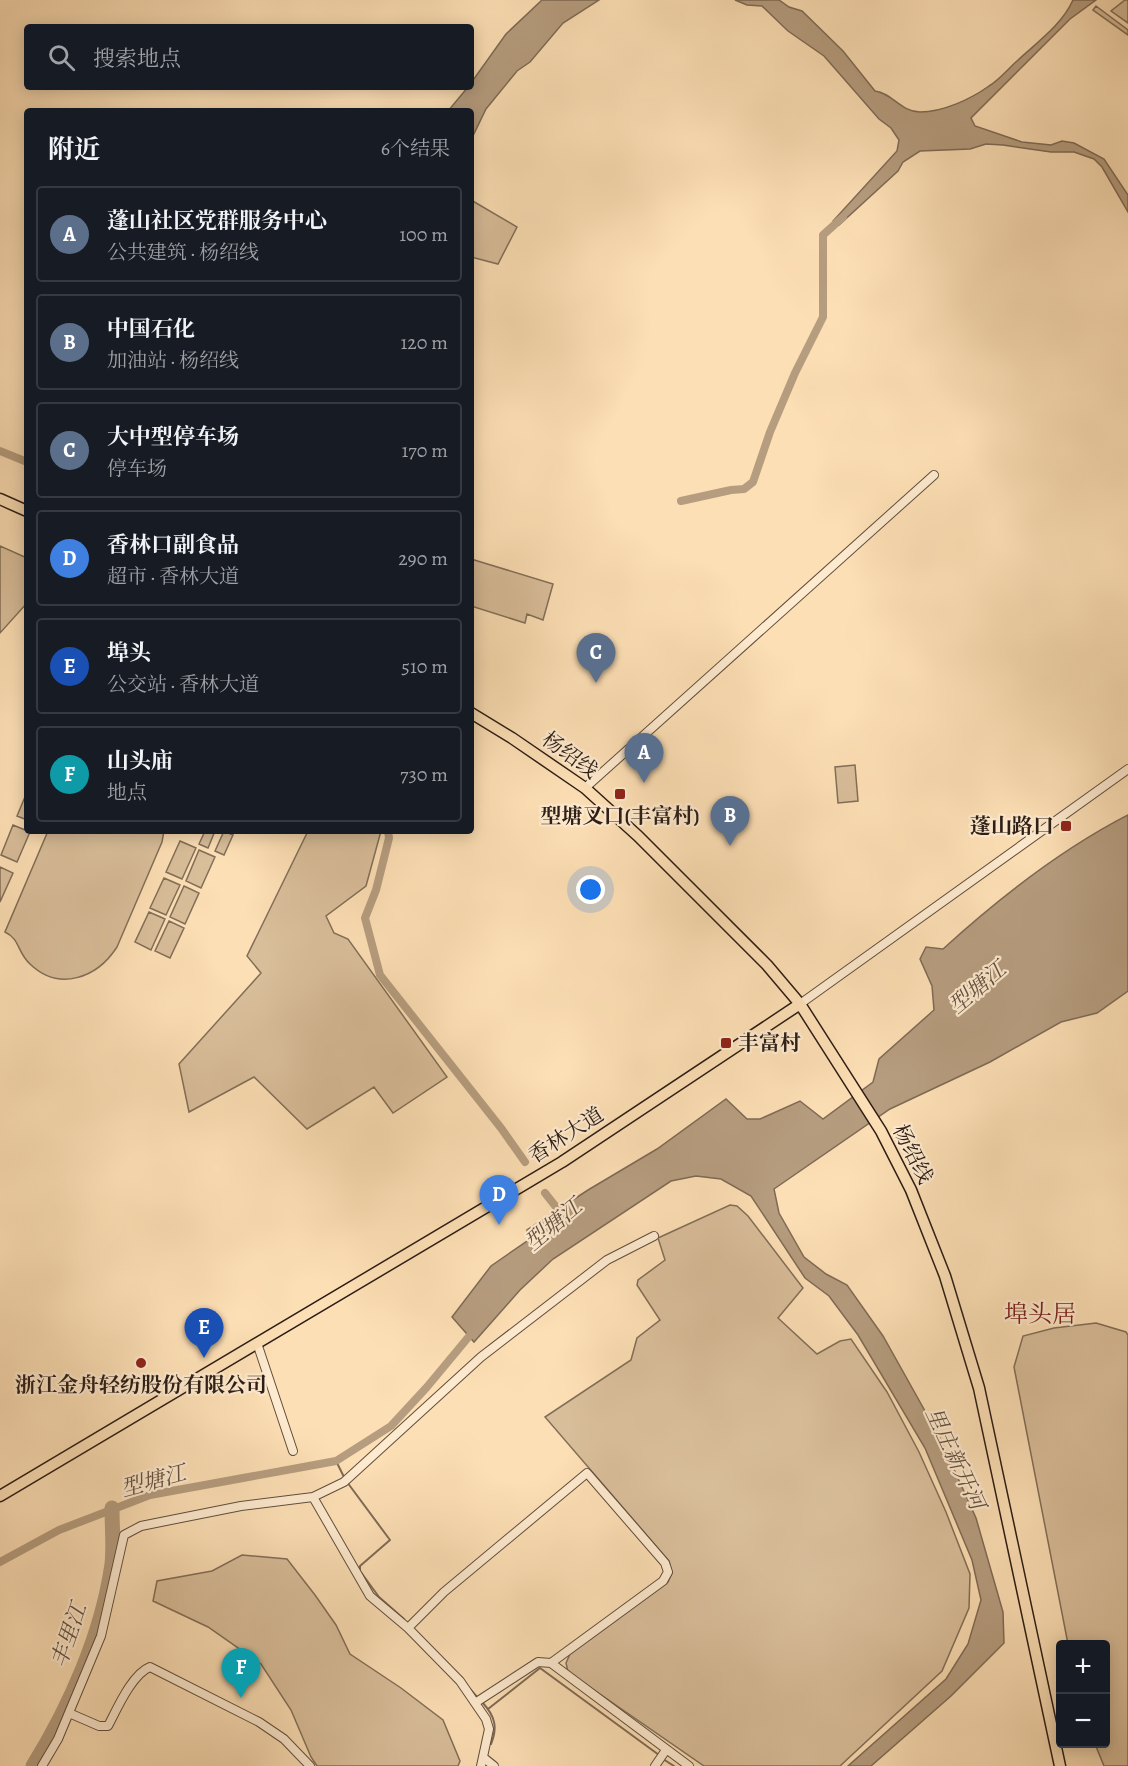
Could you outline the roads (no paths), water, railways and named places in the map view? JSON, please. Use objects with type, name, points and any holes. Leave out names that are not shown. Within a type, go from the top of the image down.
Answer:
[{"type":"main road","points":[[0,499],[24,510]]},
{"type":"main road","name":"杨绍线","points":[[474,715],[585,788],[638,836],[767,965],[800,1004],[881,1131],[911,1190],[945,1276],[980,1389],[1060,1766]]},
{"type":"main road","name":"香林大道","points":[[0,1496],[562,1162],[800,1004]]},
{"type":"street","points":[[585,788],[934,475]]},
{"type":"street","name":"香林大道","points":[[800,1004],[1128,769]]},
{"type":"street","points":[[42,1766],[58,1739],[101,1636],[124,1536],[141,1526],[241,1506],[313,1497],[346,1481],[482,1357],[607,1260],[654,1236]]},
{"type":"street","points":[[257,1342],[293,1451]]},
{"type":"street","points":[[411,1625],[444,1592],[586,1473],[665,1563],[668,1572],[663,1581],[551,1664]]},
{"type":"street","points":[[313,1497],[370,1596],[411,1625],[479,1701],[489,1729],[482,1762],[494,1766]]},
{"type":"street","points":[[479,1701],[538,1662],[551,1664],[689,1766]]},
{"type":"street","points":[[69,1713],[99,1726],[108,1726],[136,1678],[142,1670],[150,1667],[259,1722],[284,1739],[310,1766]]},
{"type":"street","points":[[655,1766],[666,1750]]},
{"type":"water","points":[[542,0],[599,0],[563,23],[530,62],[517,71],[486,109],[474,134],[474,108],[450,108],[466,90],[474,90],[474,79],[506,34]]},
{"type":"water","points":[[735,0],[779,0],[789,7],[802,11],[843,51],[875,91],[887,95],[907,109],[920,112],[947,107],[982,91],[1048,33],[1062,18],[1073,0],[1096,0],[1070,19],[971,118],[975,126],[1022,142],[1051,145],[1062,141],[1074,143],[1104,159],[1128,195],[1128,212],[1102,167],[1094,159],[1074,152],[1051,152],[986,144],[970,149],[920,151],[903,162],[898,171],[839,225],[833,221],[897,151],[899,140],[891,128],[879,119],[824,56],[788,31],[762,6],[747,5]]},
{"type":"water","points":[[1128,815],[1128,991],[1097,1013],[1061,1022],[990,1062],[890,1109],[774,1189],[779,1213],[804,1257],[826,1274],[847,1285],[883,1336],[939,1436],[976,1518],[1003,1612],[1004,1643],[951,1696],[871,1766],[848,1766],[946,1679],[968,1644],[981,1600],[972,1560],[925,1448],[858,1335],[829,1296],[805,1278],[751,1196],[721,1179],[696,1176],[671,1181],[553,1259],[520,1290],[474,1342],[452,1317],[491,1266],[527,1241],[527,1230],[657,1149],[726,1099],[747,1119],[760,1119],[800,1101],[823,1119],[873,1082],[879,1059],[934,1010],[932,986],[920,959],[926,947],[943,949],[986,911],[1054,859]]},
{"type":"waterway","points":[[681,501],[744,489],[753,482],[770,432],[795,373],[823,317],[823,235],[843,217]]},
{"type":"waterway","points":[[0,451],[24,461]]},
{"type":"waterway","points":[[388,834],[376,890],[365,918],[380,975],[501,1128],[525,1162]]},
{"type":"waterway","points":[[545,1193],[564,1217]]},
{"type":"waterway","name":"型塘江","points":[[0,1562],[59,1530],[150,1495],[336,1461],[391,1426],[476,1328]]},
{"type":"waterway","points":[[336,1461],[344,1477]]},
{"type":"waterway","points":[[347,1482],[390,1540],[360,1566],[360,1571],[379,1597],[404,1619]]},
{"type":"waterway","name":"丰里江","points":[[33,1766],[72,1694],[101,1617],[112,1564],[112,1508]]},
{"type":"waterway","points":[[488,1709],[540,1668],[659,1755]]},
{"type":"waterway","points":[[470,1689],[478,1698]]},
{"type":"waterway","points":[[482,1702],[494,1722],[491,1744]]},
{"type":"waterway","points":[[663,1759],[674,1766]]},
{"type":"place","name":"大中型停车场","points":[[596,683]]},
{"type":"place","name":"蓬山社区党群服务中心","points":[[644,783]]},
{"type":"place","name":"型塘叉口(丰富村)","points":[[620,794]]},
{"type":"place","name":"蓬山路口","points":[[1066,826]]},
{"type":"place","name":"中国石化","points":[[730,846]]},
{"type":"place","name":"丰富村","points":[[726,1043]]},
{"type":"place","name":"香林口副食品","points":[[499,1225]]},
{"type":"place","name":"埠头","points":[[204,1358]]},
{"type":"place","name":"浙江金舟轻纺股份有限公司","points":[[141,1363]]},
{"type":"place","name":"山头庙","points":[[241,1698]]},
{"type":"district","name":"埠头居","points":[[1040,1314]]},
{"type":"water label","name":"里庄新开河","points":[[956,1458]]}]
